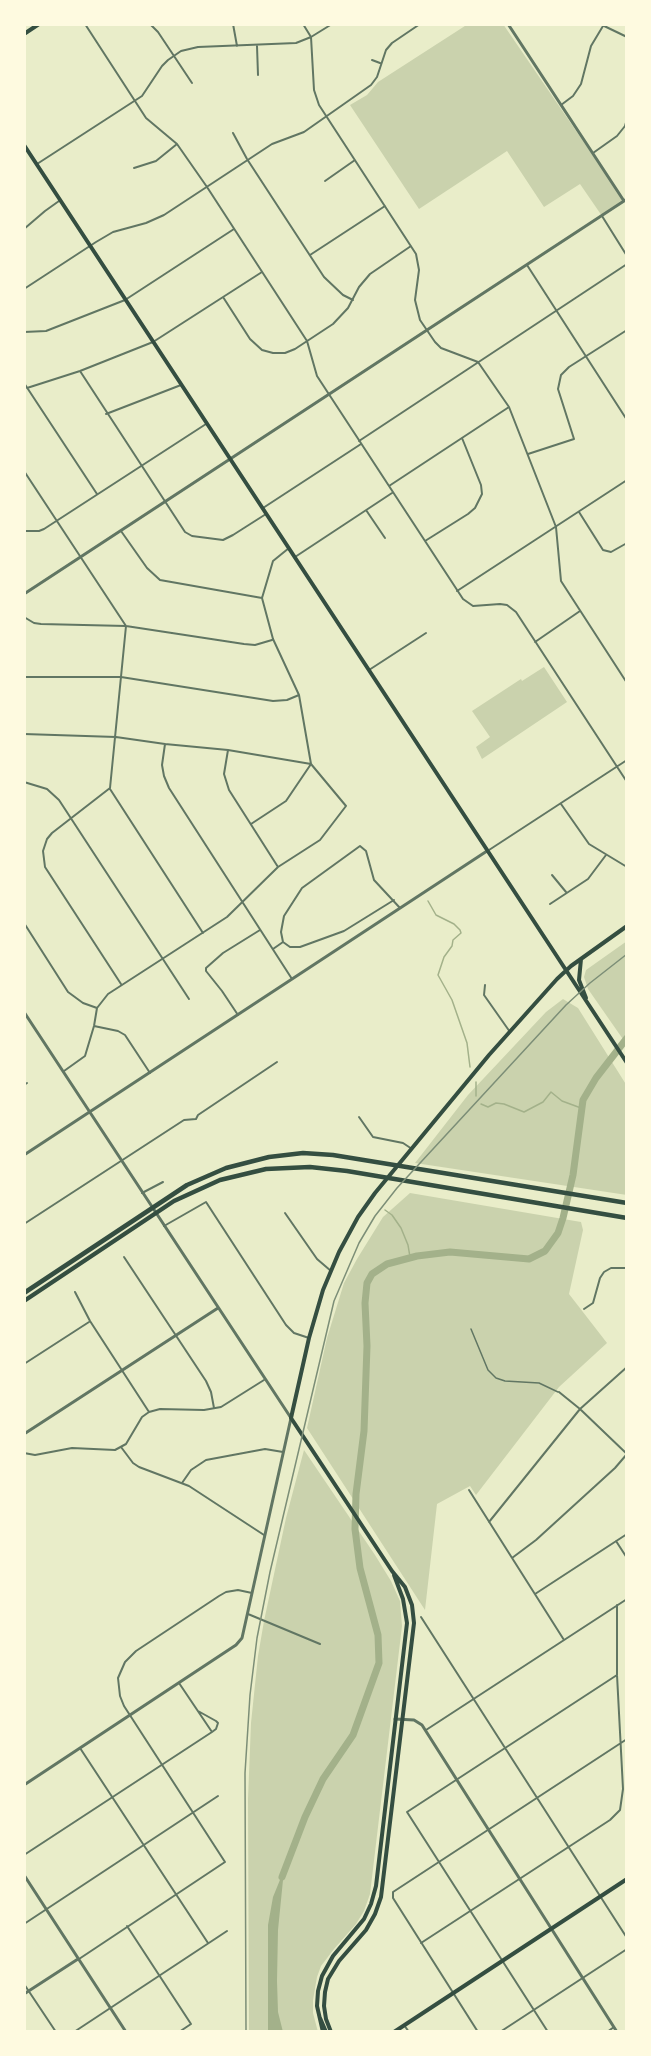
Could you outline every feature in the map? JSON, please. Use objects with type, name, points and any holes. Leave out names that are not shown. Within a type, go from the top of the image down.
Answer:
[{"type":"highway","points":[[24,1293],[171,1194],[226,1168],[257,1159],[303,1153],[333,1155],[627,1203]]},
{"type":"highway","points":[[24,1301],[185,1195],[220,1180],[253,1171],[288,1167],[319,1167],[627,1218]]},
{"type":"main road","points":[[24,34],[39,24]]},
{"type":"main road","points":[[24,145],[627,1063]]},
{"type":"main road","points":[[331,2032],[324,2006],[328,1979],[339,1961],[366,1930],[381,1898],[404,1719],[414,1617],[408,1592],[291,1418],[309,1338],[331,1271],[346,1238],[365,1207],[510,1032],[565,971],[627,926]]},
{"type":"main road","points":[[580,959],[581,989],[599,1023]]},
{"type":"main road","points":[[322,2031],[318,2015],[318,1991],[325,1969],[333,1956],[360,1926],[374,1896],[406,1617],[403,1599],[392,1571]]},
{"type":"main road","points":[[394,2032],[627,1879]]},
{"type":"street","points":[[85,24],[146,118],[177,144],[207,187],[307,341],[317,376],[457,591],[468,604],[473,606],[501,604],[512,608],[627,782]]},
{"type":"street","points":[[150,24],[158,32],[192,83]]},
{"type":"street","points":[[233,24],[237,46]]},
{"type":"street","points":[[303,24],[311,37],[314,90],[319,105],[411,246],[419,264],[416,306],[426,331],[441,348],[478,362],[509,407],[556,527],[561,581],[627,683]]},
{"type":"street","points":[[37,164],[135,101],[147,90],[162,66],[174,55],[198,47],[296,43],[332,24]]},
{"type":"street","points":[[24,290],[90,246],[115,232],[164,215],[272,144],[304,132],[371,85],[377,77],[386,50],[392,43],[420,24]]},
{"type":"street","points":[[24,594],[626,200],[508,24]]},
{"type":"street","points":[[561,105],[573,96],[581,84],[591,46],[601,25],[627,37]]},
{"type":"street","points":[[257,46],[258,75]]},
{"type":"street","points":[[372,60],[381,63]]},
{"type":"street","points":[[593,153],[617,136],[625,126],[627,119]]},
{"type":"street","points":[[233,133],[247,159],[310,255],[333,286],[353,300]]},
{"type":"street","points":[[134,168],[156,161],[177,144]]},
{"type":"street","points":[[325,181],[355,160]]},
{"type":"street","points":[[24,229],[60,201]]},
{"type":"street","points":[[310,255],[385,206]]},
{"type":"street","points":[[602,216],[627,256]]},
{"type":"street","points":[[24,332],[46,331],[125,300],[234,229]]},
{"type":"street","points":[[222,297],[250,339],[262,350],[285,353],[333,324],[348,308],[359,287],[370,274],[411,246]]},
{"type":"street","points":[[263,508],[627,264]]},
{"type":"street","points":[[527,265],[627,420]]},
{"type":"street","points":[[27,388],[80,371],[153,342],[262,272]]},
{"type":"street","points":[[528,454],[574,439],[558,389],[558,381],[565,370],[627,330]]},
{"type":"street","points":[[80,371],[185,532],[192,536],[223,540],[266,514]]},
{"type":"street","points":[[24,383],[97,494]]},
{"type":"street","points":[[106,414],[181,385]]},
{"type":"street","points":[[389,486],[509,407]]},
{"type":"street","points":[[24,531],[39,531],[56,521],[207,423]]},
{"type":"street","points":[[425,541],[468,514],[475,508],[482,494],[481,485],[462,438]]},
{"type":"street","points":[[24,471],[126,626],[110,788],[203,933]]},
{"type":"street","points":[[457,591],[627,480]]},
{"type":"street","points":[[295,557],[393,492]]},
{"type":"street","points":[[366,510],[385,538]]},
{"type":"street","points":[[579,512],[603,550],[611,552],[627,543]]},
{"type":"street","points":[[121,531],[147,568],[160,580],[262,598]]},
{"type":"street","points":[[63,1072],[85,1056],[97,1008],[108,994],[227,917],[278,867],[320,840],[346,806],[311,764],[299,695],[273,639],[262,598],[273,561],[289,548]]},
{"type":"street","points":[[535,642],[580,611]]},
{"type":"street","points":[[24,616],[41,624],[126,626],[244,644],[255,645],[273,639]]},
{"type":"street","points":[[369,670],[426,633]]},
{"type":"street","points":[[24,678],[121,677],[273,701],[287,700],[299,695]]},
{"type":"street","points":[[24,734],[116,737],[228,750],[311,764]]},
{"type":"street","points":[[165,744],[162,765],[165,781],[292,980]]},
{"type":"street","points":[[228,750],[224,774],[229,790],[278,867]]},
{"type":"street","points":[[24,1149],[26,1154],[627,760]]},
{"type":"street","points":[[250,824],[286,801],[311,764]]},
{"type":"street","points":[[24,782],[47,789],[54,794],[189,999]]},
{"type":"street","points":[[110,788],[47,838],[43,851],[43,862],[121,984]]},
{"type":"street","points":[[561,803],[589,844],[627,867]]},
{"type":"street","points":[[394,900],[349,929],[309,945],[292,948],[283,942],[281,932],[284,916],[302,888],[360,846],[366,851],[374,880],[394,900],[400,908]]},
{"type":"street","points":[[550,904],[588,879],[606,854]]},
{"type":"street","points":[[552,874],[566,892]]},
{"type":"street","points":[[24,923],[68,992],[83,1003],[97,1008]]},
{"type":"street","points":[[238,1015],[206,968],[224,952],[260,930]]},
{"type":"street","points":[[273,949],[283,942]]},
{"type":"street","points":[[484,984],[484,995],[510,1032]]},
{"type":"street","points":[[24,1785],[236,1645],[242,1638],[291,1418],[25,1015]]},
{"type":"street","points":[[94,1026],[118,1031],[125,1035],[150,1073]]},
{"type":"street","points":[[24,1224],[184,1120],[196,1119],[198,1115],[277,1062]]},
{"type":"street","points":[[359,1117],[373,1137],[403,1143],[412,1149]]},
{"type":"street","points":[[142,1192],[163,1182]]},
{"type":"street","points":[[163,1224],[206,1202],[286,1326],[294,1333],[309,1338]]},
{"type":"street","points":[[285,1213],[317,1259],[331,1271]]},
{"type":"street","points":[[124,1257],[206,1382],[214,1408]]},
{"type":"street","points":[[584,1309],[593,1304],[600,1278],[604,1272],[611,1268],[627,1268]]},
{"type":"street","points":[[75,1292],[90,1321],[149,1412]]},
{"type":"street","points":[[24,1434],[218,1308]]},
{"type":"street","points":[[24,1364],[90,1321]]},
{"type":"street","points":[[489,1522],[580,1409],[627,1367]]},
{"type":"street","points":[[24,1454],[35,1455],[72,1448],[109,1451],[126,1444],[142,1417],[149,1412],[160,1409],[204,1410],[214,1408],[227,1404],[264,1380]]},
{"type":"street","points":[[512,1558],[545,1532],[615,1468],[627,1454],[559,1392]]},
{"type":"street","points":[[121,1447],[139,1467],[182,1483],[264,1534]]},
{"type":"street","points":[[182,1483],[190,1470],[206,1460],[265,1449],[283,1452]]},
{"type":"street","points":[[469,1490],[564,1640]]},
{"type":"street","points":[[535,1594],[627,1534]]},
{"type":"street","points":[[616,1541],[627,1558]]},
{"type":"street","points":[[24,1994],[225,1862],[130,1715],[120,1696],[118,1678],[130,1656],[226,1592],[238,1590],[252,1593]]},
{"type":"street","points":[[426,1730],[627,1599]]},
{"type":"street","points":[[421,1943],[610,1820],[620,1810],[623,1789],[617,1675],[617,1605]]},
{"type":"street","points":[[248,1614],[320,1644]]},
{"type":"street","points":[[421,1617],[627,1938]]},
{"type":"street","points":[[548,2032],[407,1812],[617,1675]]},
{"type":"street","points":[[179,1683],[212,1732]]},
{"type":"street","points":[[24,1855],[212,1732],[218,1726],[216,1721],[198,1711]]},
{"type":"street","points":[[395,1719],[417,1721],[426,1730],[617,2032]]},
{"type":"street","points":[[478,2032],[392,1895],[396,1889],[627,1738]]},
{"type":"street","points":[[80,1748],[208,1943]]},
{"type":"street","points":[[24,1924],[218,1796]]},
{"type":"street","points":[[24,1875],[126,2032]]},
{"type":"street","points":[[127,1926],[191,2024],[179,2032]]},
{"type":"street","points":[[74,2032],[227,1931]]},
{"type":"street","points":[[500,2032],[627,1949]]},
{"type":"street","points":[[24,1984],[56,2032]]},
{"type":"street","points":[[404,2025],[409,2032]]},
{"type":"street","points":[[607,2032],[614,2027]]},
{"type":"lane","points":[[471,1329],[488,1370],[496,1378],[505,1381],[539,1383],[559,1392]]},
{"type":"shaded area","points":[[468,24],[503,24],[624,201],[602,216],[580,184],[544,207],[507,151],[419,209],[350,105],[367,95],[378,82]]},
{"type":"shaded area","points":[[544,667],[567,702],[482,759],[476,747],[490,737],[472,711]]},
{"type":"shaded area","points":[[627,941],[627,1045],[588,989],[584,977],[586,970]]},
{"type":"shaded area","points":[[563,999],[578,1008],[627,1086],[627,1195],[415,1163],[468,1095],[546,1012]]},
{"type":"shaded area","points":[[410,1193],[581,1222],[583,1230],[569,1294],[607,1343],[559,1387],[476,1495],[470,1486],[437,1504],[425,1610],[307,1428],[327,1338],[344,1283],[383,1217]]},
{"type":"shaded area","points":[[304,1450],[391,1581],[400,1601],[402,1626],[370,1894],[364,1911],[321,1966],[313,2000],[313,2013],[318,2032],[249,2032],[248,1799],[251,1723],[264,1621],[286,1518]]},
{"type":"shaded area","points":[[284,1870],[278,1930],[277,1981],[278,2012],[283,2032],[268,2032],[268,1925],[273,1897]]},
{"type":"waterway","points":[[428,901],[436,915],[454,924],[461,933],[453,940],[438,975],[452,1000],[467,1043],[470,1067]]},
{"type":"waterway","points":[[282,1877],[305,1817],[323,1779],[353,1735],[379,1663],[378,1635],[360,1568],[355,1529],[356,1494],[364,1431],[367,1283],[372,1274],[387,1264],[417,1256],[450,1252],[529,1259],[545,1251],[558,1233],[563,1218],[573,1175],[583,1100],[596,1078],[627,1038]]},
{"type":"waterway","points":[[476,1082],[476,1096]]},
{"type":"waterway","points":[[481,1104],[488,1107],[496,1103],[504,1104],[524,1112],[543,1102],[551,1092],[562,1101],[581,1108]]},
{"type":"waterway","points":[[385,1210],[392,1215],[401,1228],[410,1257]]},
{"type":"railway","points":[[246,2032],[245,1773],[250,1695],[257,1638],[270,1572],[334,1301],[359,1243],[375,1216],[397,1188],[566,1005],[627,954]]}]
